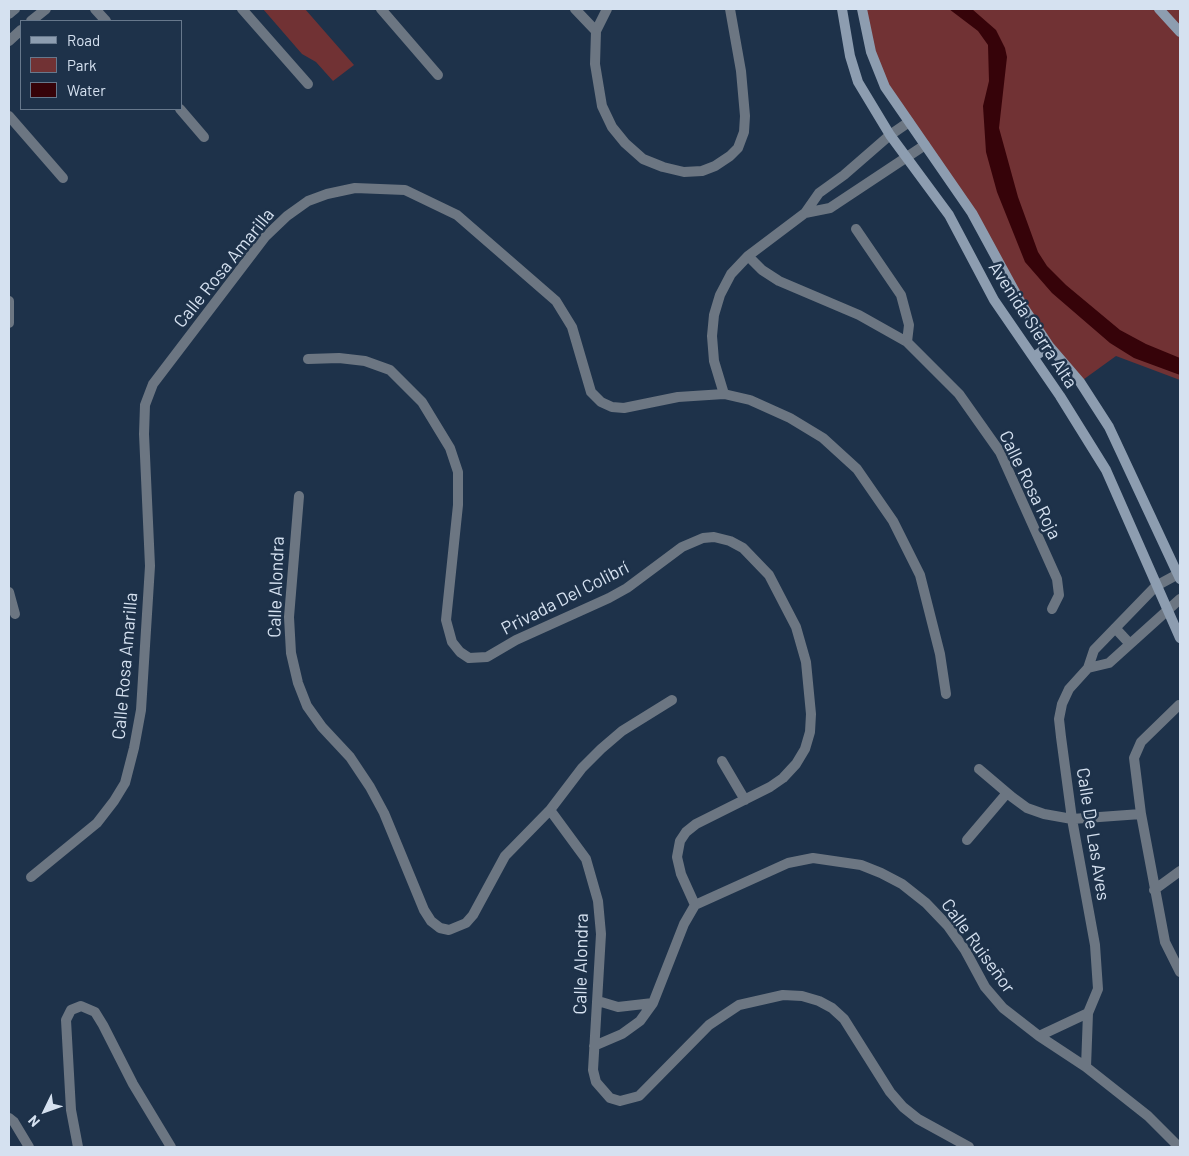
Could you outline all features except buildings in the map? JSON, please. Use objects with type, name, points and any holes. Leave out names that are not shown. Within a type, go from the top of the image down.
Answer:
[{"type":"street","points":[[9,14],[15,9]]},
{"type":"street","points":[[32,20],[46,9]]},
{"type":"street","points":[[95,9],[105,20]]},
{"type":"street","points":[[242,9],[308,84]]},
{"type":"street","points":[[381,9],[438,75]]},
{"type":"street","points":[[575,9],[596,31]]},
{"type":"street","points":[[607,9],[596,31],[595,64],[602,106],[612,128],[625,143],[643,158],[663,167],[684,172],[702,171],[715,166],[738,148],[744,132],[741,71],[730,9]]},
{"type":"street","name":"Avenida Sierra Alta","points":[[842,9],[850,56],[858,82],[890,135],[949,215],[994,300],[1106,470],[1180,638]]},
{"type":"street","name":"Avenida Sierra Alta","points":[[862,9],[870,52],[885,86],[972,213],[1006,279],[1049,346],[1080,382],[1109,427],[1179,575]]},
{"type":"street","points":[[1159,9],[1180,32]]},
{"type":"street","points":[[9,41],[20,31]]},
{"type":"street","points":[[181,110],[204,137]]},
{"type":"street","points":[[9,116],[63,178]]},
{"type":"street","points":[[724,394],[714,361],[712,336],[714,316],[731,274],[748,256],[805,213],[819,193],[890,135],[909,122]]},
{"type":"street","points":[[805,213],[830,208],[925,144]]},
{"type":"street","points":[[844,174],[856,190]]},
{"type":"street","name":"Calle Rosa Amarilla","points":[[31,877],[97,823],[125,783],[134,748],[141,710],[150,566],[144,434],[145,405],[153,384],[265,237],[287,216],[308,201],[327,194],[355,188],[405,190],[457,215],[556,301],[572,327],[591,392],[601,402],[612,407],[624,408],[678,397],[724,394],[750,400],[790,418],[823,438],[857,469],[893,521],[920,575],[940,654],[946,694]]},
{"type":"street","points":[[856,229],[901,296],[909,325],[907,342]]},
{"type":"street","name":"Calle Rosa Roja","points":[[748,256],[762,270],[779,281],[859,316],[907,342],[959,394],[1000,452],[1057,579],[1060,596],[1052,609]]},
{"type":"street","points":[[9,301],[9,323]]},
{"type":"street","points":[[1034,358],[1049,346]]},
{"type":"street","name":"Privada Del Colibrí","points":[[308,359],[339,358],[365,361],[390,370],[422,402],[450,448],[458,472],[458,505],[446,620],[452,642],[460,652],[469,658],[487,657],[525,636],[609,598],[628,588],[692,541],[714,538],[730,541],[743,548],[769,575],[796,627],[806,662],[811,723],[805,750],[796,764],[770,787],[696,824],[686,832],[680,841],[677,858],[681,874],[695,905]]},
{"type":"street","name":"Calle Alondra","points":[[299,496],[289,617],[291,653],[298,683],[307,706],[322,728],[350,757],[370,787],[384,813],[424,910],[431,921],[440,928],[449,930],[466,922],[473,915],[504,856],[550,810],[578,846],[586,859],[593,880],[601,934],[593,1070],[596,1082],[610,1098],[620,1101],[629,1100],[648,1088],[709,1025],[739,1005],[758,999],[783,995],[802,996],[819,1001],[844,1019],[890,1092],[903,1107],[918,1119],[968,1147]]},
{"type":"street","name":"Calle De Las Aves","points":[[1086,1067],[1088,1013],[1098,989],[1095,945],[1072,819],[1059,719],[1062,704],[1069,688],[1088,668],[1094,650],[1156,586],[1179,575]]},
{"type":"street","points":[[9,592],[15,614]]},
{"type":"street","name":"Calle De Las Aves","points":[[1088,668],[1109,663],[1180,600]]},
{"type":"street","points":[[1116,628],[1130,644]]},
{"type":"street","points":[[550,810],[582,768],[601,749],[622,731],[672,700]]},
{"type":"street","points":[[1179,705],[1141,742],[1134,758],[1141,814],[1165,942],[1180,972]]},
{"type":"street","points":[[722,761],[745,800]]},
{"type":"street","points":[[979,768],[1027,808],[1044,814],[1072,819],[1141,814]]},
{"type":"street","points":[[967,840],[1007,793]]},
{"type":"street","name":"Calle Ruiseñor","points":[[695,905],[788,863],[813,858],[861,865],[902,884],[926,903],[959,942],[986,987],[1003,1008],[1039,1036],[1086,1067],[1148,1116],[1179,1147]]},
{"type":"street","points":[[1154,890],[1180,871]]},
{"type":"street","points":[[594,1046],[622,1034],[640,1021],[654,1003],[684,924],[695,905]]},
{"type":"street","points":[[598,1001],[618,1007],[654,1003]]},
{"type":"street","points":[[78,1147],[71,1110],[66,1020],[71,1010],[80,1006],[95,1012],[133,1084],[171,1147]]},
{"type":"street","points":[[1039,1036],[1088,1013]]},
{"type":"street","points":[[9,1118],[14,1122],[29,1147]]},
{"type":"green space","points":[[263,9],[305,9],[354,65],[333,81],[316,62],[302,54]]},
{"type":"green space","points":[[862,9],[1180,9],[1180,380],[1116,356],[1080,382],[1049,346],[961,196],[885,87]]},
{"type":"water","points":[[949,9],[972,9],[996,30],[1005,48],[1007,57],[999,128],[1018,197],[1038,252],[1047,266],[1066,285],[1120,330],[1146,344],[1180,358],[1180,375],[1134,358],[1110,343],[1052,293],[1025,262],[997,192],[986,152],[983,106],[989,81],[988,45],[978,31]]}]
